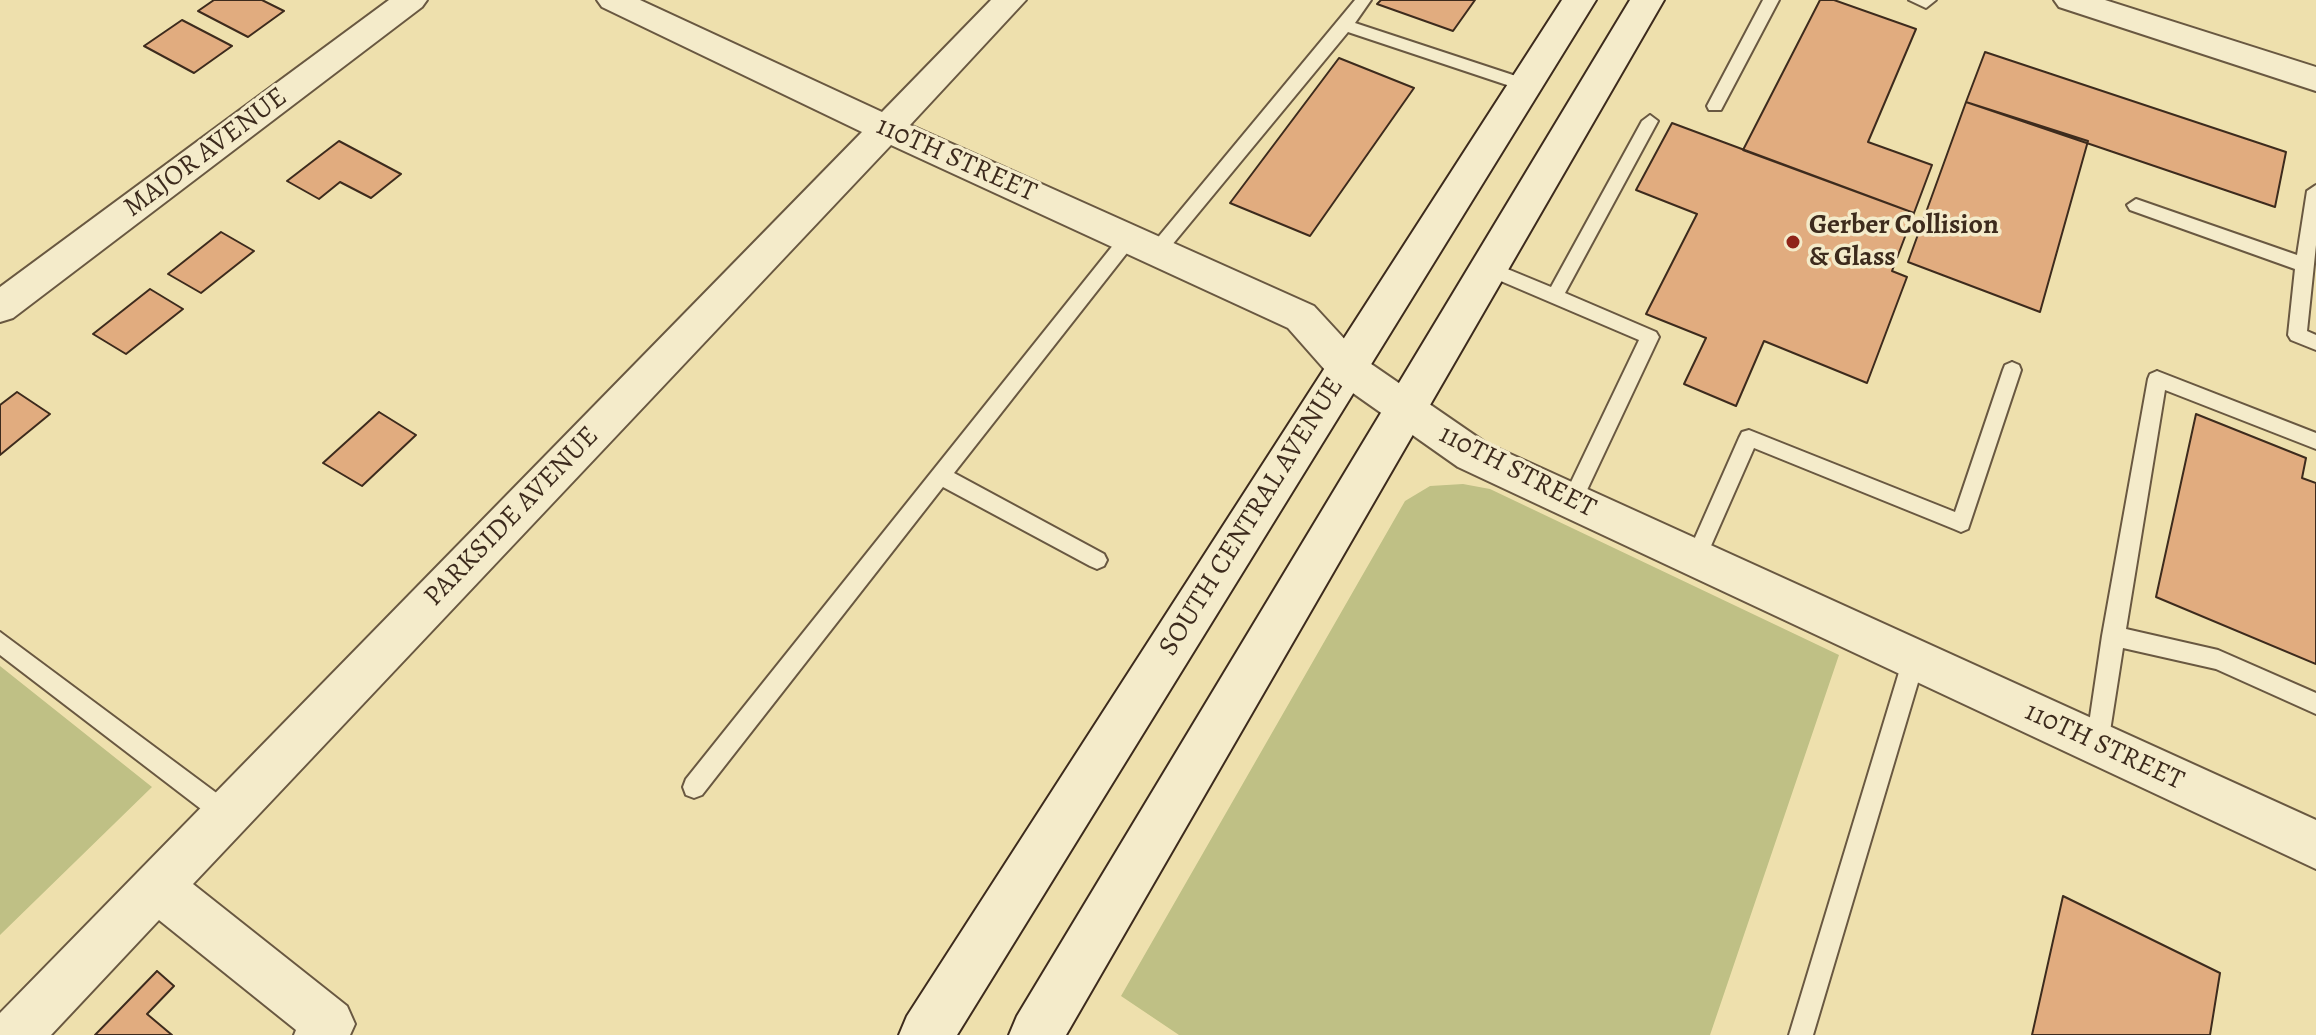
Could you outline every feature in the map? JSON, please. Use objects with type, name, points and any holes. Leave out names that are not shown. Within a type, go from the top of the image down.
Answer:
[{"type":"street","name":"MAJOR AVENUE","points":[[0,307],[411,0]]},
{"type":"street","name":"110TH STREET","points":[[613,0],[885,128],[1301,317],[1347,368],[1472,455],[2316,845]]},
{"type":"street","name":"PARKSIDE AVENUE","points":[[15,1035],[1010,0]]},
{"type":"street","name":"SOUTH CENTRAL AVENUE","points":[[926,1035],[1579,0]]},
{"type":"street","points":[[1036,1035],[1647,0]]},
{"type":"street","points":[[2070,0],[2316,79]]},
{"type":"street","points":[[157,887],[329,1024],[320,1035]]},
{"type":"lane","points":[[694,787],[941,476],[1142,245],[1345,25],[1363,0]]},
{"type":"lane","points":[[1715,106],[1771,0]]},
{"type":"lane","points":[[1917,0],[1926,3],[1928,0]]},
{"type":"lane","points":[[1345,25],[1525,85]]},
{"type":"lane","points":[[1555,296],[1650,121]]},
{"type":"lane","points":[[2316,191],[2297,335],[2316,343]]},
{"type":"lane","points":[[2136,205],[2304,265]]},
{"type":"lane","points":[[1488,268],[1650,337],[1572,501]]},
{"type":"lane","points":[[1696,558],[1749,438],[1961,523],[2012,370]]},
{"type":"lane","points":[[2097,744],[2157,379],[2316,441]]},
{"type":"lane","points":[[941,476],[1097,560]]},
{"type":"lane","points":[[2113,636],[2218,660],[2316,704]]},
{"type":"lane","points":[[0,642],[226,814]]},
{"type":"lane","points":[[1801,1035],[1914,659]]},
{"type":"green space","points":[[1463,484],[1490,489],[1839,655],[1710,1035],[1179,1035],[1121,996],[1405,501],[1430,486]]},
{"type":"green space","points":[[0,666],[152,787],[0,935]]},
{"type":"building","points":[[214,0],[262,0],[284,11],[248,37],[198,11]]},
{"type":"building","points":[[1381,0],[1475,0],[1453,31],[1377,4]]},
{"type":"building","points":[[1820,0],[1834,0],[1916,29],[1868,142],[1932,165],[1914,213],[1743,150]]},
{"type":"building","points":[[182,20],[232,46],[194,73],[144,46]]},
{"type":"building","points":[[1985,52],[2286,152],[2275,207],[1966,102]]},
{"type":"building","points":[[1339,58],[1414,88],[1310,236],[1230,203]]},
{"type":"building","points":[[1966,102],[2088,141],[2040,312],[1908,262]]},
{"type":"building","name":"Gerber Collision & Glass","points":[[1672,123],[1914,213],[1892,271],[1907,277],[1867,383],[1764,341],[1736,406],[1684,384],[1706,338],[1646,314],[1697,214],[1636,190]]},
{"type":"building","points":[[339,141],[401,174],[371,198],[340,182],[319,199],[287,181]]},
{"type":"building","points":[[221,232],[254,251],[201,293],[168,274]]},
{"type":"building","points":[[150,289],[183,309],[126,354],[93,334]]},
{"type":"building","points":[[17,392],[50,414],[0,455],[0,405]]},
{"type":"building","points":[[379,412],[416,435],[362,486],[323,463]]},
{"type":"building","points":[[2196,414],[2306,458],[2302,478],[2316,483],[2316,664],[2156,597]]},
{"type":"building","points":[[2063,896],[2220,973],[2210,1035],[2032,1035]]},
{"type":"building","points":[[157,971],[174,986],[147,1014],[172,1035],[95,1035]]},
{"type":"place","name":"Gerber Collision & Glass","points":[[1793,242]]}]
